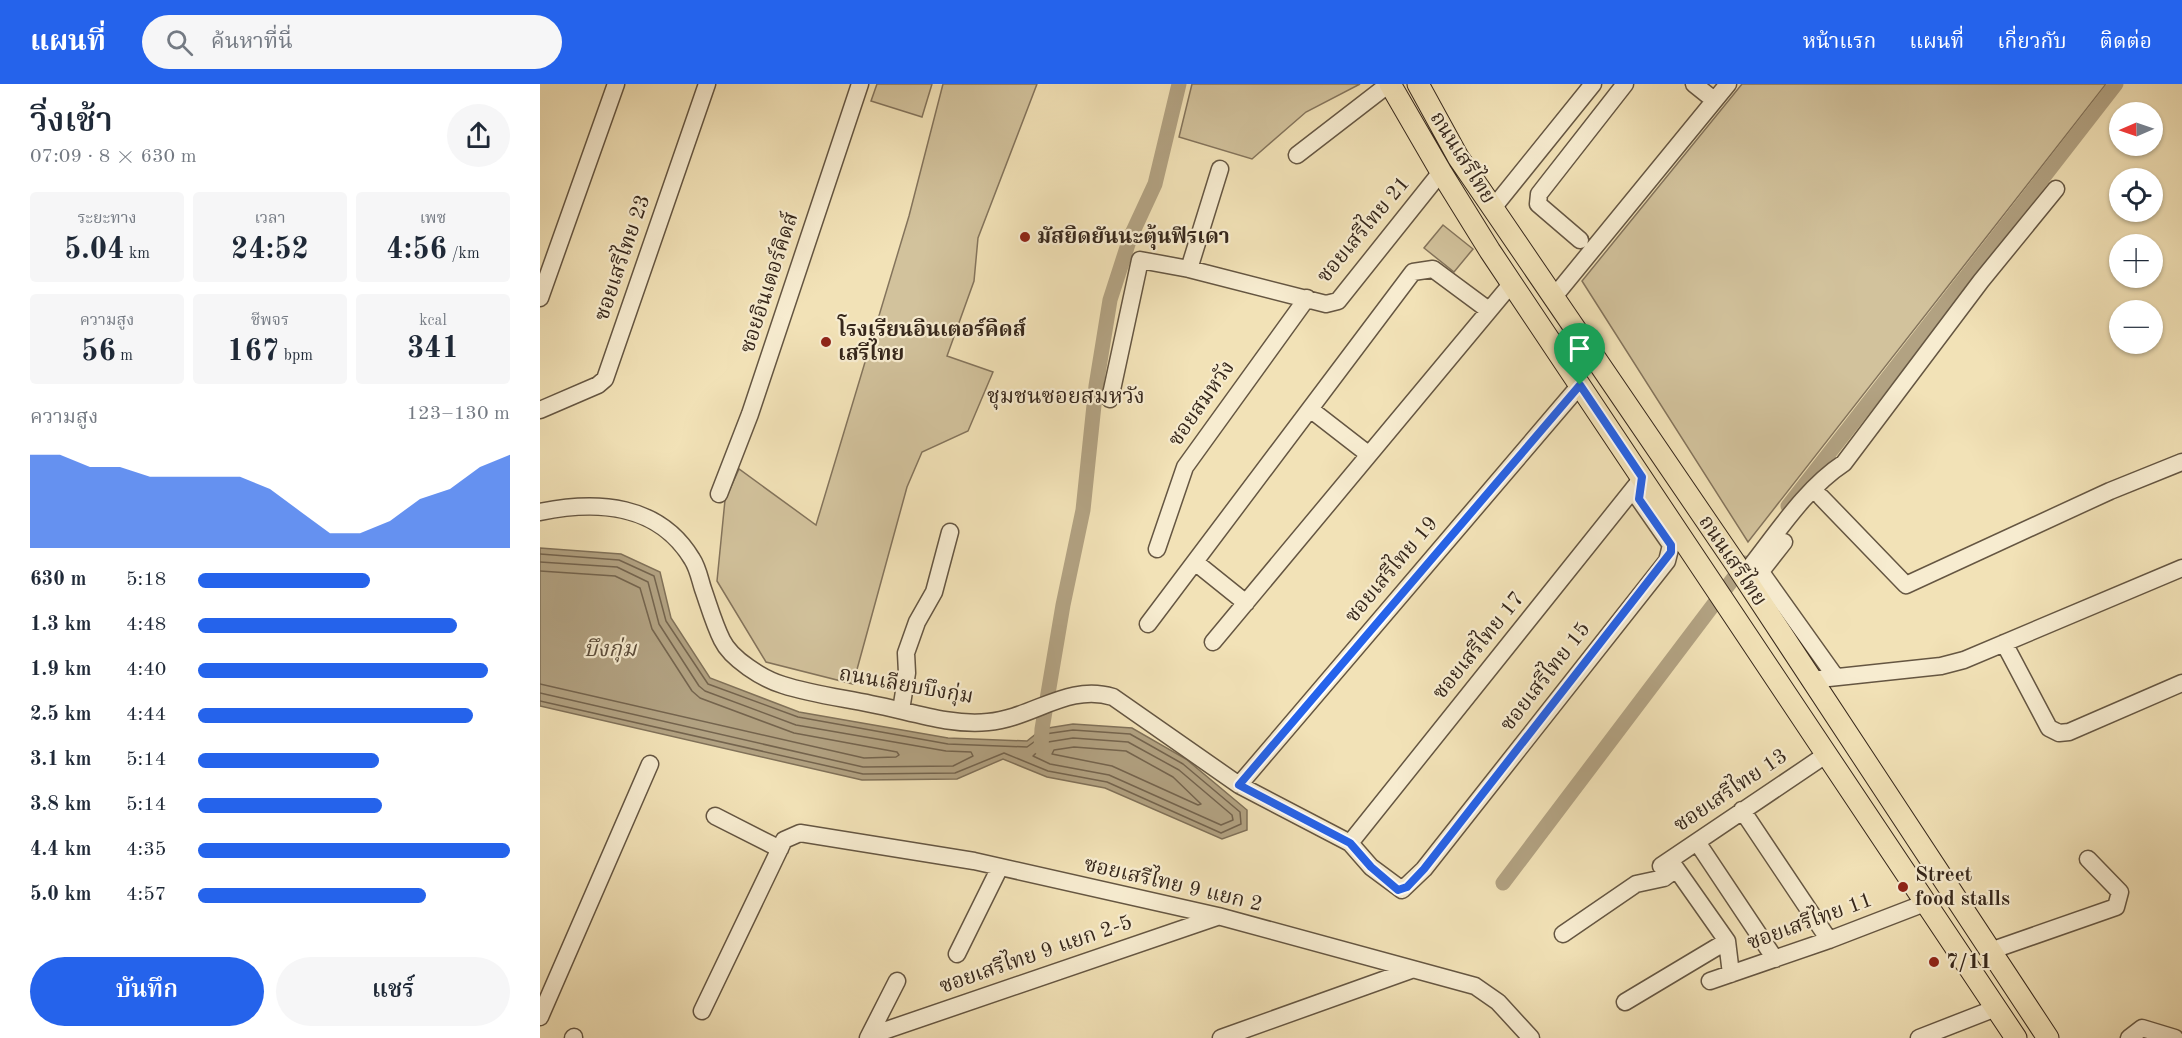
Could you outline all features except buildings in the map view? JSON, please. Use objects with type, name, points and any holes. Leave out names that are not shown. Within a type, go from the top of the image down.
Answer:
[{"type":"main road","name":"ถนนเสรีไทย","points":[[1390,84],[1441,172],[1512,283],[2016,1038]]},
{"type":"main road","name":"ถนนเสรีไทย","points":[[1418,84],[1458,157],[1744,576],[1810,680],[2048,1038]]},
{"type":"street","points":[[540,298],[616,84]]},
{"type":"street","name":"ซอยเสรีไทย 23","points":[[540,410],[598,385],[605,379],[707,84]]},
{"type":"street","name":"ซอยอินเตอร์คิดส์","points":[[719,494],[750,414],[860,84]]},
{"type":"street","points":[[1297,155],[1390,84]]},
{"type":"street","points":[[1493,208],[1593,84]]},
{"type":"street","points":[[1580,240],[1538,204],[1539,194],[1625,84]]},
{"type":"street","points":[[1694,84],[1714,100]]},
{"type":"street","points":[[1553,298],[1728,84]]},
{"type":"street","points":[[1189,269],[1220,169]]},
{"type":"street","name":"ซอยเสรีไทย 21","points":[[1110,399],[1140,260],[1189,269],[1326,304],[1338,301],[1441,172]]},
{"type":"street","points":[[1835,676],[1762,573],[1981,281],[2056,189]]},
{"type":"street","points":[[1148,624],[1413,272],[1432,268],[1487,309]]},
{"type":"street","points":[[1213,642],[1487,309],[1512,283]]},
{"type":"street","name":"ซอยสมหวัง","points":[[1157,549],[1185,467],[1307,298]]},
{"type":"street","name":"ซอยเสรีไทย 19","points":[[1239,785],[1580,385]]},
{"type":"street","points":[[1310,409],[1368,454]]},
{"type":"street","points":[[1821,497],[1906,585],[2110,491],[2182,462]]},
{"type":"street","points":[[1744,576],[1803,501],[1832,471],[1844,463]]},
{"type":"street","name":"ซอยเสรีไทย 17","points":[[1350,843],[1642,477]]},
{"type":"street","name":"ซอยเสรีไทย 15","points":[[1398,890],[1407,887],[1424,869],[1667,561],[1671,545],[1639,499],[1642,477]]},
{"type":"street","name":"ถนนเลียบบึงกุ่ม","points":[[540,512],[567,506],[599,504],[624,508],[652,520],[674,536],[693,560],[723,643],[753,672],[782,685],[956,721],[987,722],[1030,711],[1080,692],[1092,691],[1113,697],[1239,785],[1350,843],[1371,867],[1398,890]]},
{"type":"street","points":[[901,710],[907,673],[906,653],[917,622],[934,592],[950,532]]},
{"type":"street","points":[[1195,562],[1246,603]]},
{"type":"street","points":[[1810,680],[1941,666],[1964,660],[2182,568]]},
{"type":"street","points":[[2004,643],[2049,728],[2059,733],[2069,732],[2182,682]]},
{"type":"street","name":"ซอยเสรีไทย 13","points":[[1563,934],[1636,884],[1664,878],[1669,865],[1698,842],[1827,754]]},
{"type":"street","points":[[540,1017],[650,764]]},
{"type":"street","points":[[1742,810],[1829,940]]},
{"type":"street","points":[[702,1011],[782,845],[715,816]]},
{"type":"street","name":"ซอยเสรีไทย 9 แยก 2","points":[[782,845],[800,833],[1000,867],[1218,916],[1475,986],[1498,1002],[1531,1038]]},
{"type":"street","points":[[1698,842],[1775,959]]},
{"type":"street","points":[[1990,951],[2116,908],[2120,892],[2088,859]]},
{"type":"street","points":[[1669,865],[1727,941],[1731,974]]},
{"type":"street","points":[[957,954],[1000,867]]},
{"type":"street","name":"ซอยเสรีไทย 11","points":[[1710,981],[1829,940],[1925,903]]},
{"type":"street","name":"ซอยเสรีไทย 9 แยก 2-5","points":[[868,1037],[1218,916]]},
{"type":"street","points":[[1625,1002],[1727,941]]},
{"type":"street","points":[[1221,1038],[1411,970]]},
{"type":"street","points":[[868,1037],[897,981]]},
{"type":"street","points":[[1919,1038],[1996,1008]]},
{"type":"street","points":[[2129,1038],[2142,1028],[2175,1038]]},
{"type":"shaded area","points":[[877,84],[932,84],[922,117],[871,101]]},
{"type":"shaded area","points":[[943,84],[1037,84],[978,238],[974,281],[947,356],[993,372],[968,431],[922,452],[907,487],[853,684],[766,662],[717,581],[725,500],[739,469],[816,525],[909,216]]},
{"type":"shaded area","points":[[1192,84],[1360,84],[1306,112],[1252,159],[1179,137]]},
{"type":"shaded area","points":[[1742,84],[2106,84],[1748,542],[1582,281]]},
{"type":"shaded area","points":[[1443,225],[1473,249],[1454,272],[1424,248]]},
{"type":"water","name":"บึงกุ่ม","points":[[540,548],[621,554],[660,572],[671,618],[710,678],[799,712],[948,738],[1027,741],[1042,729],[1073,724],[1132,728],[1186,759],[1247,810],[1247,830],[1222,839],[1105,788],[1047,777],[1003,759],[957,779],[862,780],[540,706]]},
{"type":"waterway","points":[[1041,748],[1042,729],[1063,605],[1083,510],[1096,386],[1110,300],[1130,238],[1155,184],[1179,84]]},
{"type":"waterway","points":[[1788,506],[2116,84]]},
{"type":"waterway","points":[[1503,883],[1745,563]]},
{"type":"place","name":"มัสยิดยันนะตุ้นฟิรเดา","points":[[1025,237]]},
{"type":"place","name":"โรงเรียนอินเตอร์คิดส์ เสรีไทย","points":[[826,342]]},
{"type":"place","name":"Street food stalls","points":[[1903,887]]},
{"type":"place","name":"7/11","points":[[1934,962]]},
{"type":"district","name":"ชุมชนซอยสมหวัง","points":[[1066,397]]},
{"type":"route","points":[[1580,385],[1642,477],[1639,499],[1671,545],[1671,552],[1667,561],[1424,869],[1407,887],[1398,890],[1371,867],[1350,843],[1239,785],[1580,385]]}]
